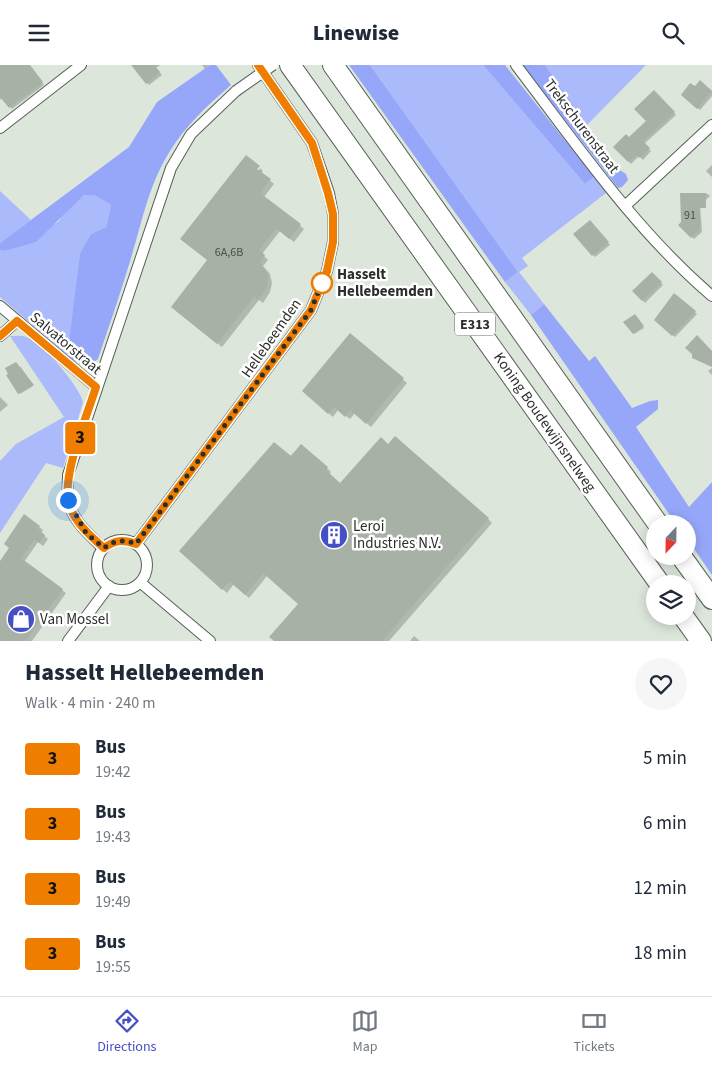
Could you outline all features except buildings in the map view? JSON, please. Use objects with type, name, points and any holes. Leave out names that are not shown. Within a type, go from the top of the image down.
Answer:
[{"type":"highway","name":"Koning Boudewijnsnelweg","points":[[290,65],[654,575]]},
{"type":"highway","name":"E313","points":[[333,65],[652,515]]},
{"type":"highway","points":[[688,565],[712,599]]},
{"type":"highway","points":[[689,625],[701,641]]},
{"type":"street","points":[[0,128],[81,65]]},
{"type":"street","name":"Hellebeemden","points":[[136,544],[311,310],[327,271],[333,242],[333,214],[326,185],[312,143],[258,65]]},
{"type":"street","points":[[104,548],[86,533],[68,500],[68,475],[171,168],[191,134],[236,91],[273,65]]},
{"type":"street","name":"Trekschurenstraat","points":[[516,65],[645,230],[688,275],[712,296]]},
{"type":"street","points":[[625,206],[712,125]]},
{"type":"street","name":"Salvatorstraat","points":[[0,306],[96,387]]},
{"type":"street","name":"Salvatorstraat","points":[[0,336],[17,321]]},
{"type":"street","points":[[125,540],[136,544],[144,552],[148,562],[146,573],[141,583],[125,590],[109,586],[101,579],[97,568],[98,557],[104,548],[113,541],[125,540]]},
{"type":"street","points":[[141,583],[210,641]]},
{"type":"street","points":[[68,641],[109,586]]},
{"type":"shaded area","points":[[210,65],[216,65],[231,85],[190,124],[170,151],[147,203],[98,359],[87,365],[80,364],[69,357],[69,343],[80,253],[91,234],[106,227],[111,205],[94,195],[84,195],[36,242],[4,251],[0,250],[0,243],[129,147],[157,102]]},
{"type":"shaded area","points":[[349,65],[370,65],[518,272],[505,282]]},
{"type":"shaded area","points":[[370,65],[483,65],[585,184],[594,177],[606,193],[522,258],[528,266],[519,272],[544,304],[531,315],[505,282],[518,272]]},
{"type":"shaded area","points":[[483,65],[505,65],[594,177],[585,184]]},
{"type":"shaded area","points":[[522,65],[545,65],[618,169],[626,174],[628,180],[622,187],[618,188]]},
{"type":"shaded area","points":[[545,65],[646,65],[587,125]]},
{"type":"shaded area","points":[[0,191],[31,220],[0,243]]},
{"type":"shaded area","points":[[84,195],[94,195],[111,205],[106,227],[91,234],[80,253],[69,357],[0,297],[0,250],[4,251],[58,222],[69,207]]},
{"type":"shaded area","points":[[544,304],[589,361],[595,356],[632,408],[658,400],[658,409],[636,427],[689,507],[712,482],[712,575],[696,552],[696,515],[670,515],[531,315]]},
{"type":"shaded area","points":[[10,336],[24,336],[51,356],[75,385],[83,402],[63,468],[46,463],[0,533],[0,461],[16,444],[64,417]]},
{"type":"bus line","name":"3","points":[[0,336],[17,321],[96,387],[68,475],[68,500],[86,533],[104,548],[113,541],[125,540],[136,544],[250,395],[311,310],[327,271],[333,242],[333,214],[312,143],[258,65]]},
{"type":"place","name":"Hasselt Hellebeemden","points":[[322,283]]},
{"type":"place","name":"Leroi Industries N.V.","points":[[334,535]]},
{"type":"place","name":"Van Mossel","points":[[21,619]]},
{"type":"route","points":[[68,500],[86,533],[104,548],[113,541],[125,540],[136,544],[250,395],[311,310],[322,283]]}]
